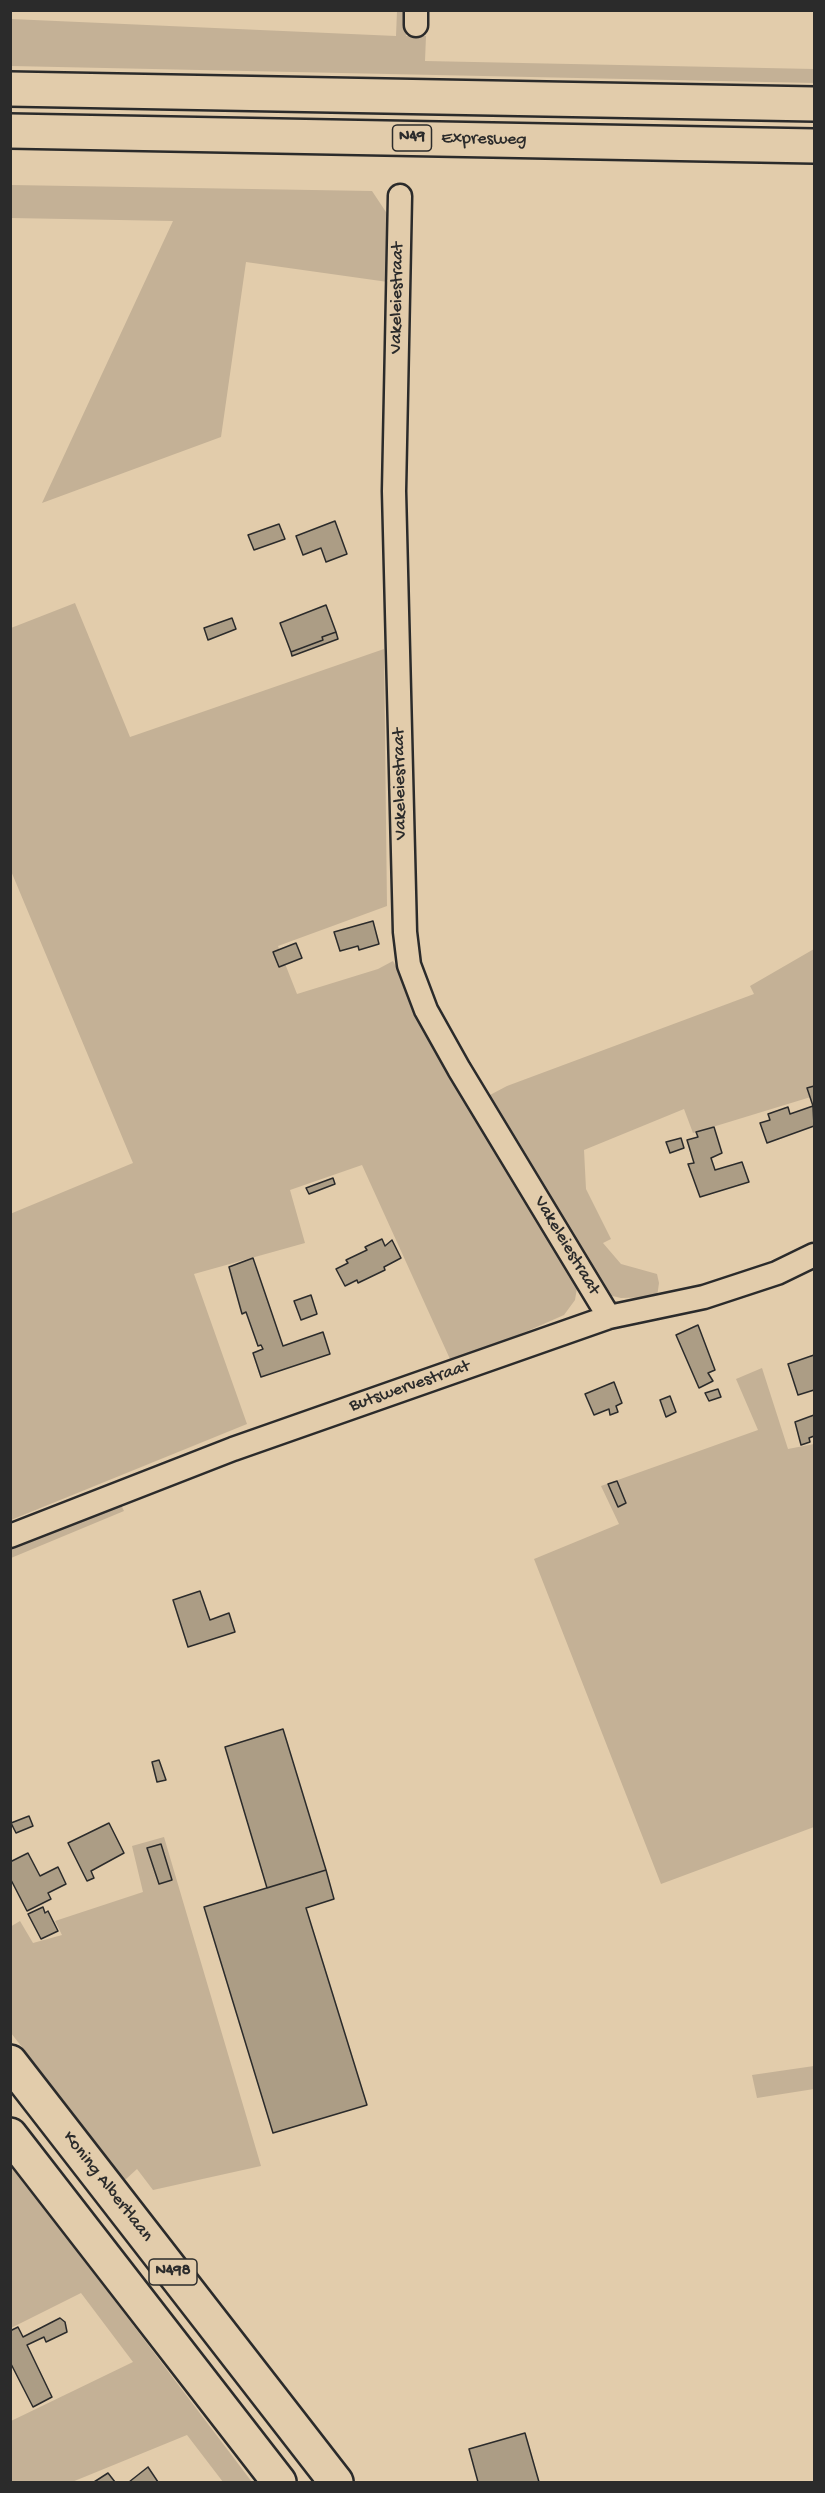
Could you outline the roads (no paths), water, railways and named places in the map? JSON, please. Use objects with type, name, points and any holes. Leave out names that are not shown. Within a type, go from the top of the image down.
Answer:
[{"type":"main road","points":[[10,89],[814,104]]},
{"type":"main road","name":"Expresweg","points":[[10,131],[814,146]]},
{"type":"main road","name":"Koning Albertlaan","points":[[10,2062],[336,2482]]},
{"type":"main road","name":"N498","points":[[10,2135],[279,2482]]},
{"type":"street","name":"Vakeleiestraat","points":[[400,196],[394,491],[405,932],[409,965],[426,1010],[459,1069],[609,1317]]},
{"type":"street","name":"Butswervestraat","points":[[10,1536],[233,1449],[609,1317],[704,1297],[777,1272],[814,1255]]}]
